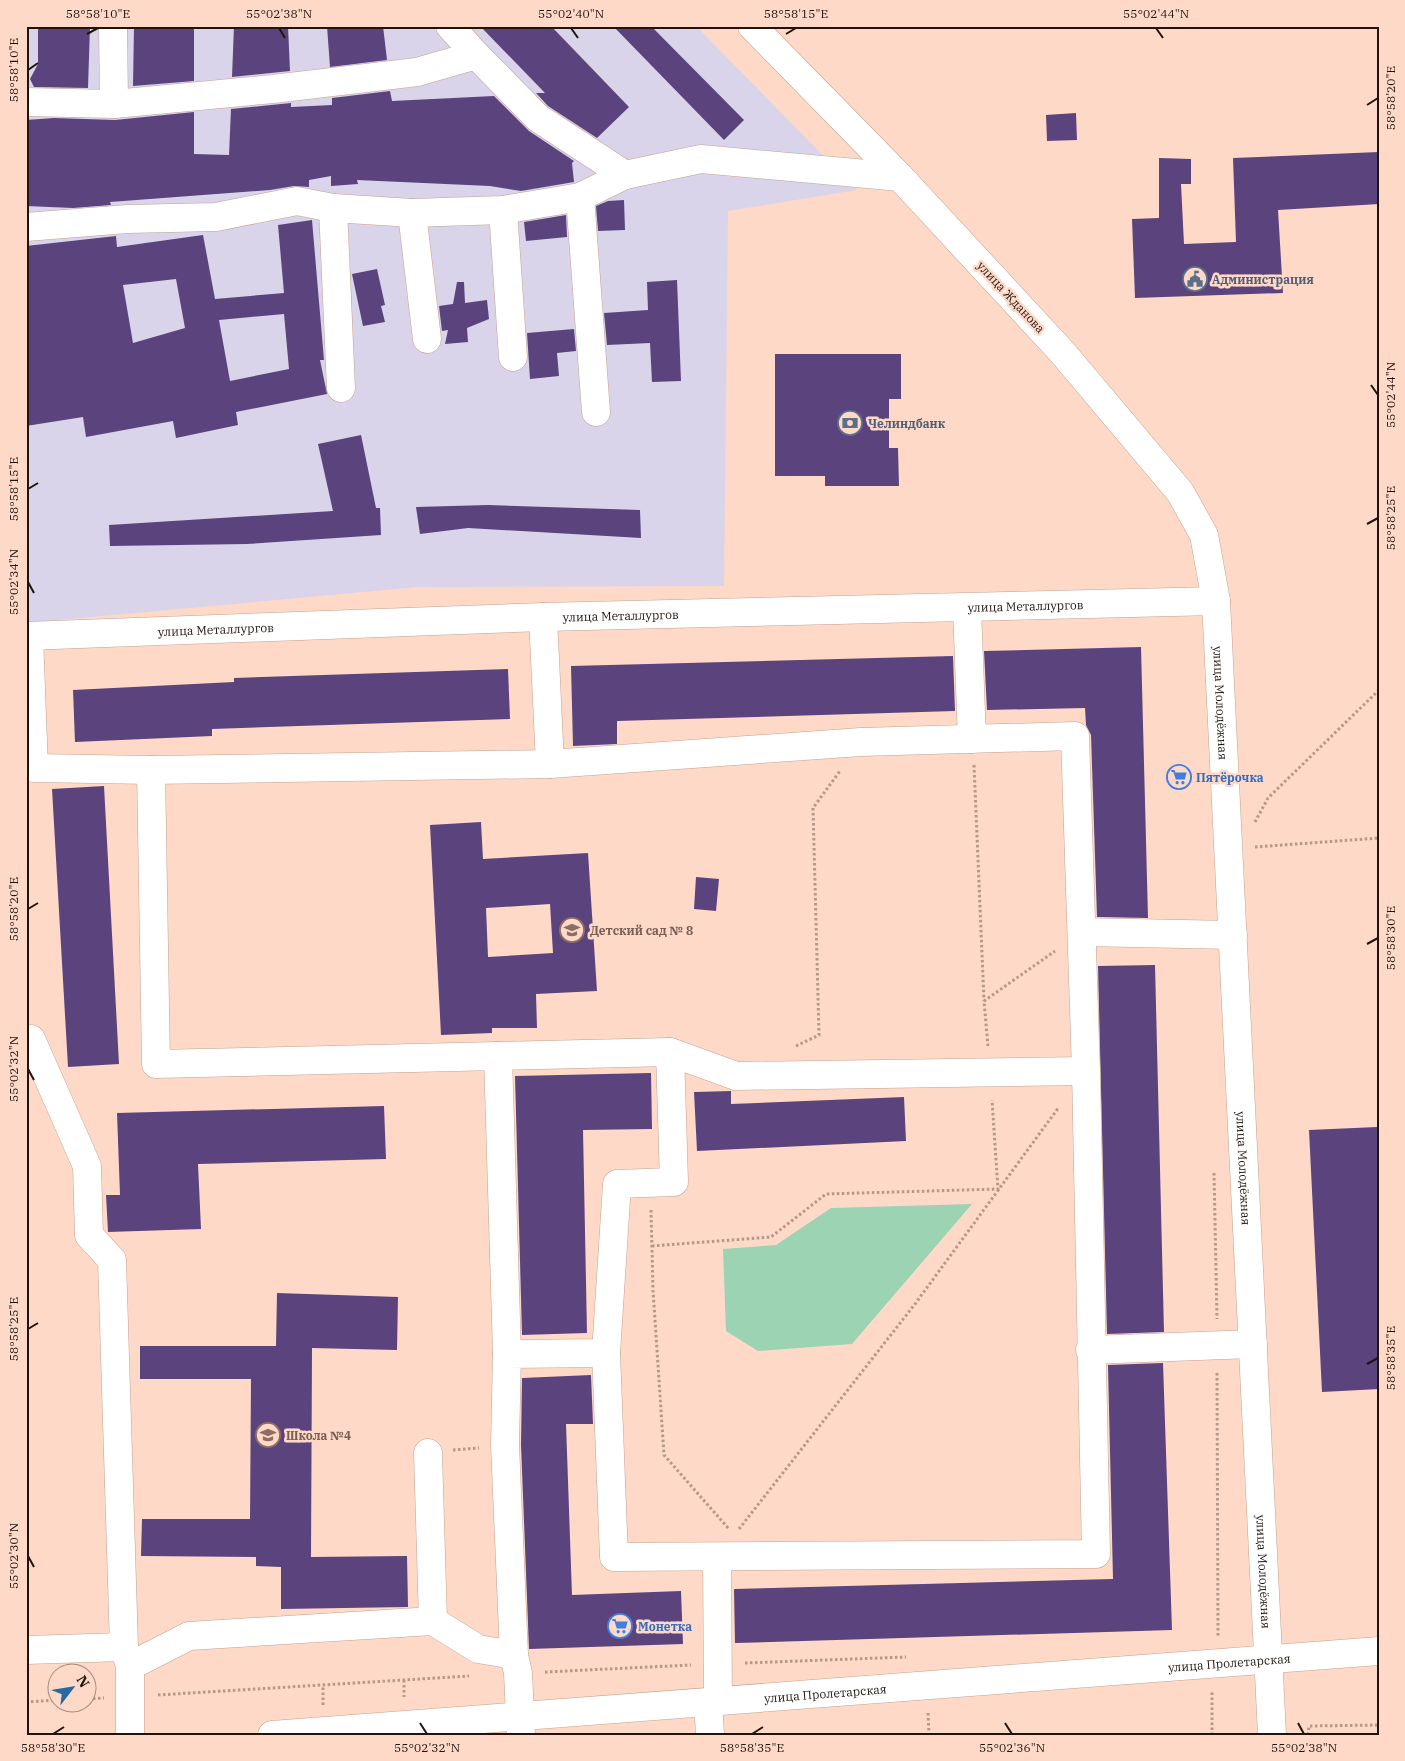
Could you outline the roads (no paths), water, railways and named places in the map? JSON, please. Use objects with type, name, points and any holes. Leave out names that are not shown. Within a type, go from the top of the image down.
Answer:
[{"type":"main road","points":[[113,26],[114,104]]},
{"type":"main road","points":[[450,26],[538,118],[625,175]]},
{"type":"main road","name":"улица Жданова","points":[[752,26],[900,177],[1062,352],[1180,492],[1204,535],[1216,601]]},
{"type":"main road","points":[[26,102],[114,104],[417,72],[476,54]]},
{"type":"main road","points":[[26,227],[127,220],[216,217],[297,202],[332,208],[412,213],[503,210],[580,197],[625,175],[701,159],[900,177]]},
{"type":"main road","points":[[580,197],[596,412]]},
{"type":"main road","points":[[332,208],[341,388]]},
{"type":"main road","points":[[503,210],[513,357]]},
{"type":"main road","points":[[412,213],[427,339]]},
{"type":"main road","name":"улица Металлургов","points":[[28,636],[544,617],[1216,601]]},
{"type":"main road","name":"улица Молодёжная","points":[[1216,601],[1272,1735]]},
{"type":"main road","points":[[967,608],[972,739]]},
{"type":"main road","points":[[544,617],[550,764]]},
{"type":"main road","points":[[28,636],[34,768],[151,770],[550,764],[861,742],[1075,736],[1086,1071],[1090,1350],[1096,1554],[614,1557],[606,1353],[617,1184],[674,1182],[670,1052]]},
{"type":"main road","points":[[151,770],[156,1064],[670,1052],[736,1076],[1086,1071]]},
{"type":"main road","points":[[1082,932],[1233,935]]},
{"type":"main road","points":[[31,1039],[87,1166],[89,1234],[112,1260],[130,1735]]},
{"type":"main road","points":[[498,1056],[507,1354],[505,1445],[516,1664],[521,1725]]},
{"type":"main road","points":[[1090,1350],[1253,1344]]},
{"type":"main road","points":[[507,1354],[606,1353]]},
{"type":"main road","points":[[428,1453],[433,1621]]},
{"type":"main road","points":[[710,1735],[717,1664],[716,1557]]},
{"type":"main road","points":[[26,1650],[127,1657],[189,1636],[433,1621],[478,1649],[516,1664]]},
{"type":"main road","name":"улица Пролетарская","points":[[272,1735],[521,1725],[713,1701],[1379,1651]]},
{"type":"place","name":"Администрация","points":[[1195,279]]},
{"type":"place","name":"Челиндбанк","points":[[850,423]]},
{"type":"place","name":"Пятёрочка","points":[[1179,777]]},
{"type":"place","name":"Детский сад № 8","points":[[572,930]]},
{"type":"place","name":"Школа №4","points":[[268,1435]]},
{"type":"place","name":"Монетка","points":[[620,1626]]}]
